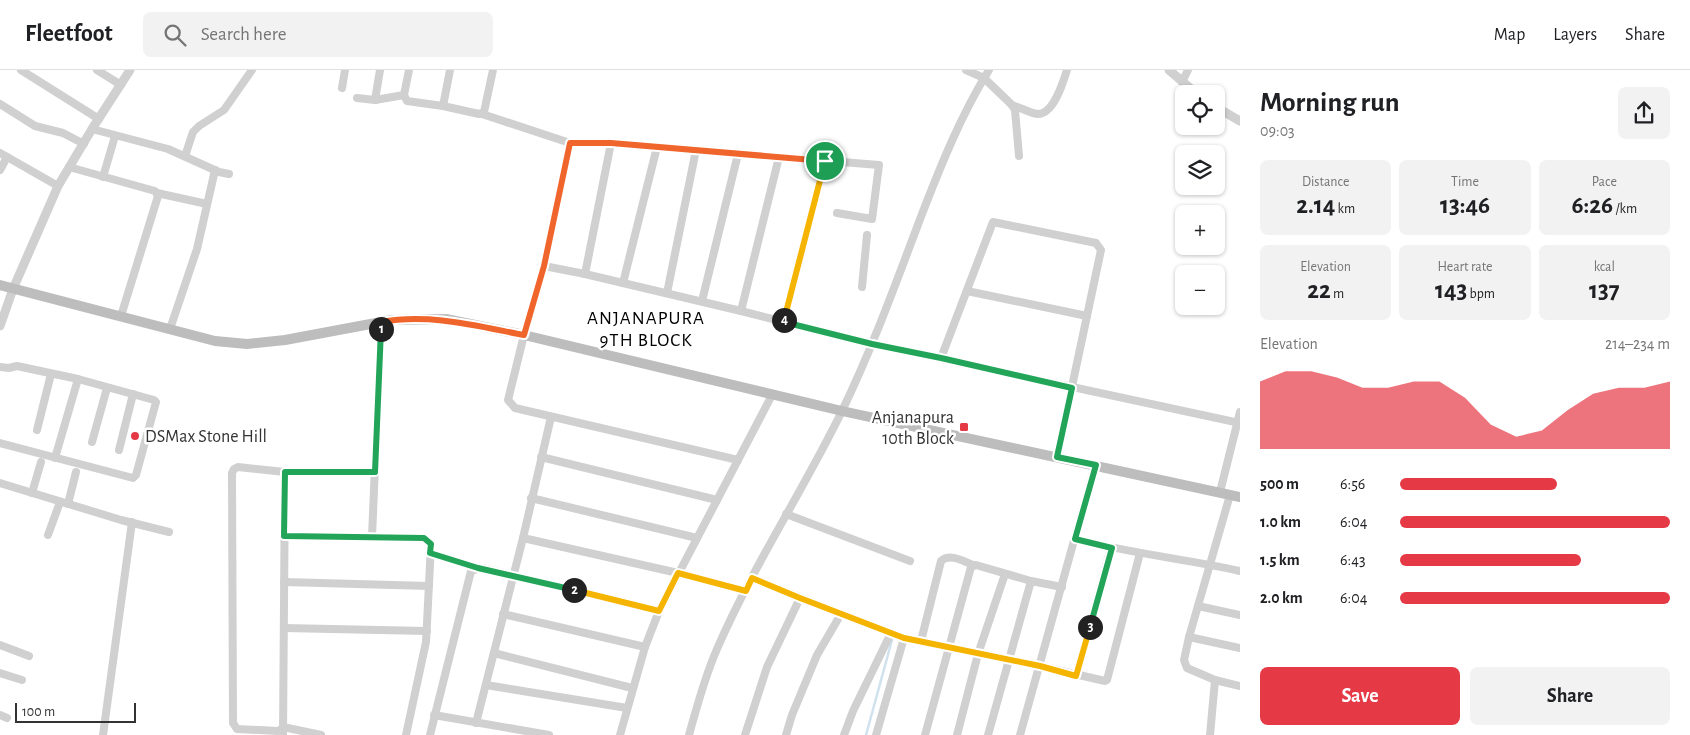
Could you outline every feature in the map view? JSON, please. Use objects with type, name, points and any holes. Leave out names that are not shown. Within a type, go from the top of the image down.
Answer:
[{"type":"main road","points":[[0,285],[215,341],[247,344],[285,340],[392,320],[446,320],[524,335],[842,411],[1230,495]]},
{"type":"street","points":[[21,70],[99,119]]},
{"type":"street","points":[[97,70],[121,85]]},
{"type":"street","points":[[0,326],[13,289],[58,186],[130,70]]},
{"type":"street","points":[[185,156],[193,132],[224,110],[252,70]]},
{"type":"street","points":[[342,88],[345,70]]},
{"type":"street","points":[[375,100],[380,70]]},
{"type":"street","points":[[409,70],[404,96],[407,101],[482,114],[570,143],[611,143],[879,165],[872,219],[837,213]]},
{"type":"street","points":[[443,106],[450,70]]},
{"type":"street","points":[[482,114],[493,70]]},
{"type":"street","points":[[966,70],[984,78],[1012,105],[1015,110],[1019,156]]},
{"type":"street","points":[[689,735],[698,699],[717,649],[752,578],[842,411],[872,344],[944,159],[965,113],[989,70]]},
{"type":"street","points":[[1012,105],[1038,114],[1047,111],[1058,95],[1067,70]]},
{"type":"street","points":[[1170,70],[1186,85]]},
{"type":"street","points":[[1182,82],[1188,70]]},
{"type":"street","points":[[357,98],[375,100],[404,96]]},
{"type":"street","points":[[0,104],[35,126],[63,133],[84,144]]},
{"type":"street","points":[[1225,112],[1240,121]]},
{"type":"street","points":[[92,129],[168,150],[229,174]]},
{"type":"street","points":[[103,177],[115,136]]},
{"type":"street","points":[[570,143],[544,266],[508,400],[515,408],[738,460]]},
{"type":"street","points":[[585,274],[611,143]]},
{"type":"street","points":[[623,283],[657,147]]},
{"type":"street","points":[[667,293],[696,150]]},
{"type":"street","points":[[702,301],[738,154]]},
{"type":"street","points":[[0,170],[3,155],[58,186]]},
{"type":"street","points":[[741,311],[779,158]]},
{"type":"street","points":[[784,322],[825,161]]},
{"type":"street","points":[[69,167],[157,193],[207,204]]},
{"type":"street","points":[[170,329],[197,249],[215,170]]},
{"type":"street","points":[[121,316],[158,196],[157,193]]},
{"type":"street","points":[[941,358],[993,222],[1096,243],[1101,250],[1057,457]]},
{"type":"street","points":[[862,287],[867,235]]},
{"type":"street","points":[[544,266],[702,301],[872,344],[1238,423]]},
{"type":"street","points":[[967,291],[1087,316]]},
{"type":"street","points":[[372,537],[381,322]]},
{"type":"street","points":[[0,367],[9,368],[17,366],[78,379],[156,402],[134,477],[130,478],[0,443]]},
{"type":"street","points":[[38,430],[51,374]]},
{"type":"street","points":[[55,458],[78,379]]},
{"type":"street","points":[[92,442],[107,388]]},
{"type":"street","points":[[119,450],[133,394]]},
{"type":"street","points":[[620,735],[632,688],[659,611],[772,395]]},
{"type":"street","points":[[1240,412],[1230,495],[1189,637],[1184,665],[1215,680],[1240,686]]},
{"type":"street","points":[[476,722],[514,575],[551,417]]},
{"type":"street","points":[[541,457],[718,500]]},
{"type":"street","points":[[32,493],[41,462]]},
{"type":"street","points":[[1020,735],[1096,465]]},
{"type":"street","points":[[321,735],[280,730],[237,732],[233,723],[232,473],[238,467],[285,472],[375,472]]},
{"type":"street","points":[[48,535],[64,503],[76,472]]},
{"type":"street","points":[[283,731],[285,472]]},
{"type":"street","points":[[0,483],[169,532]]},
{"type":"street","points":[[531,498],[697,538]]},
{"type":"street","points":[[786,514],[910,561]]},
{"type":"street","points":[[103,735],[132,522]]},
{"type":"street","points":[[284,536],[424,538],[431,544],[427,631],[406,735]]},
{"type":"street","points":[[523,538],[678,573],[746,591]]},
{"type":"street","points":[[1075,539],[1112,548],[1210,564],[1240,571]]},
{"type":"street","points":[[1076,676],[1112,548]]},
{"type":"street","points":[[430,553],[478,568],[514,575],[659,611]]},
{"type":"street","points":[[752,578],[904,638],[1040,666],[1102,681],[1107,680],[1140,553]]},
{"type":"street","points":[[921,641],[943,559],[951,557],[1005,574],[1062,587]]},
{"type":"street","points":[[925,735],[973,565]]},
{"type":"street","points":[[430,735],[471,571],[478,568]]},
{"type":"street","points":[[957,735],[978,654],[1005,574]]},
{"type":"street","points":[[988,735],[1032,581]]},
{"type":"street","points":[[284,582],[429,586]]},
{"type":"street","points":[[745,735],[767,667],[800,598]]},
{"type":"street","points":[[1198,606],[1240,615]]},
{"type":"street","points":[[503,614],[645,647]]},
{"type":"street","points":[[786,735],[792,715],[817,655],[841,614]]},
{"type":"street","points":[[284,628],[427,631]]},
{"type":"street","points":[[844,735],[853,711],[891,633]]},
{"type":"street","points":[[1189,637],[1240,648]]},
{"type":"street","points":[[876,735],[904,638]]},
{"type":"street","points":[[0,645],[29,656]]},
{"type":"street","points":[[494,653],[632,688]]},
{"type":"street","points":[[0,673],[22,680]]},
{"type":"street","points":[[1210,735],[1215,680]]},
{"type":"street","points":[[486,685],[627,708]]},
{"type":"street","points":[[434,715],[549,735]]},
{"type":"waterway","points":[[866,735],[892,640]]},
{"type":"place","name":"Anjanapura 10th Block","points":[[964,427]]},
{"type":"place","name":"DSMax Stone Hill","points":[[135,436]]},
{"type":"district","name":"ANJANAPURA 9TH BLOCK","points":[[646,328]]},
{"type":"route","points":[[570,143],[611,143],[825,161],[784,322],[872,344],[1072,388],[1057,457],[1096,465],[1075,539],[1112,548],[1076,676],[1040,666],[904,638],[752,578],[746,591],[678,573],[659,611],[478,568],[430,553],[431,544],[424,538],[284,536],[285,472],[375,472],[381,322],[392,320],[446,320],[524,335],[544,266],[570,143]]}]
